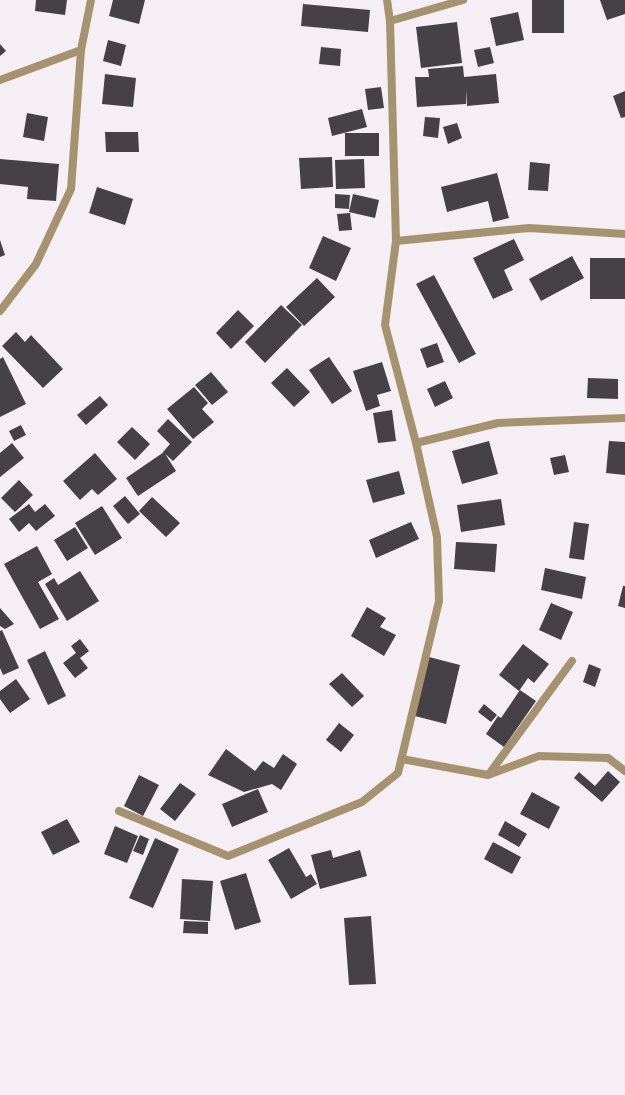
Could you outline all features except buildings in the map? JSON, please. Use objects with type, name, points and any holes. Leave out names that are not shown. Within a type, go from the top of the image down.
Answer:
[{"type":"street","points":[[0,311],[36,264],[70,189],[81,50],[92,0]]},
{"type":"street","points":[[119,811],[228,856],[362,802],[398,773],[439,601],[437,537],[416,444],[385,325],[396,241],[390,21],[387,0]]},
{"type":"street","points":[[390,21],[463,0]]},
{"type":"street","points":[[0,80],[81,50]]},
{"type":"street","points":[[396,241],[529,228],[625,234]]},
{"type":"street","points":[[416,444],[498,423],[625,418]]},
{"type":"street","points":[[488,775],[572,661]]},
{"type":"street","points":[[402,759],[488,775],[539,756],[608,758],[625,771]]}]
